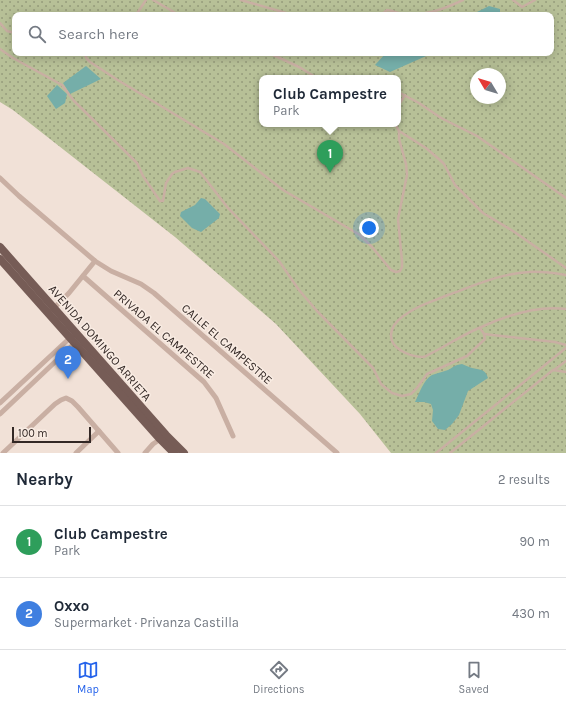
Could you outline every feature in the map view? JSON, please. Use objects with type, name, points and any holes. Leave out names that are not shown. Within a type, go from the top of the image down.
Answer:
[{"type":"main road","name":"AVENIDA DOMINGO ARRIETA","points":[[0,247],[51,311]]},
{"type":"main road","name":"AVENIDA DOMINGO ARRIETA","points":[[0,259],[51,311],[163,437],[170,449],[184,453]]},
{"type":"street","name":"CALLE EL CAMPESTRE","points":[[0,178],[95,261],[111,271],[141,284],[154,293],[337,453]]},
{"type":"street","points":[[51,311],[69,293],[95,261]]},
{"type":"street","name":"PRIVADA EL CAMPESTRE","points":[[83,276],[207,385],[216,398],[233,436]]},
{"type":"street","points":[[0,403],[75,338]]},
{"type":"street","points":[[0,414],[75,338]]},
{"type":"street","points":[[3,453],[55,404],[66,398],[78,407],[118,453]]},
{"type":"street","points":[[76,453],[99,431]]},
{"type":"street","points":[[145,453],[163,437]]},
{"type":"lane","points":[[138,12],[146,0]]},
{"type":"lane","points":[[153,0],[174,12]]},
{"type":"lane","points":[[241,0],[283,12]]},
{"type":"lane","points":[[434,12],[463,0]]},
{"type":"lane","points":[[513,0],[522,7],[535,0]]},
{"type":"lane","points":[[384,12],[389,10],[395,12]]},
{"type":"lane","points":[[0,23],[7,31],[12,32]]},
{"type":"lane","points":[[0,49],[62,85],[74,102],[137,163],[143,176],[160,201],[162,202],[164,200],[166,183],[175,172],[188,168],[200,172],[228,208],[279,261],[299,290],[317,311],[373,368],[381,384],[392,393],[402,396],[411,394],[427,374],[464,358],[473,352],[485,338],[480,328]]},
{"type":"lane","points":[[86,56],[87,59],[111,76],[224,144],[283,190],[360,235],[391,270],[396,272],[402,268],[398,219],[407,175],[406,164],[399,139],[399,131]]},
{"type":"lane","points":[[275,56],[312,75]]},
{"type":"lane","points":[[401,93],[441,118],[477,136],[566,198]]},
{"type":"lane","points":[[401,101],[405,95]]},
{"type":"lane","points":[[397,127],[399,131],[426,148],[440,160],[444,164],[455,185],[483,213],[513,231],[566,268]]},
{"type":"lane","points":[[566,275],[528,272],[500,277],[469,287],[412,310],[394,325],[392,330],[392,340],[396,347],[404,352],[416,356],[424,356],[480,328],[526,311],[548,308],[566,309]]},
{"type":"lane","points":[[436,453],[566,347],[555,342],[484,334]]},
{"type":"lane","points":[[450,453],[566,361]]},
{"type":"lane","points":[[553,370],[566,372]]},
{"type":"green space","points":[[0,0],[566,0],[566,453],[391,453],[360,414],[276,324],[175,237],[13,110],[0,102]]},
{"type":"water","points":[[489,6],[500,9],[500,12],[477,12]]},
{"type":"water","points":[[383,56],[426,56],[390,72],[375,65]]},
{"type":"water","points":[[86,66],[101,79],[70,94],[63,83]]},
{"type":"water","points":[[57,85],[67,94],[65,103],[56,109],[47,96]]},
{"type":"water","points":[[201,198],[205,199],[220,214],[219,218],[201,232],[192,228],[180,216],[181,212],[195,205]]},
{"type":"water","points":[[462,364],[485,372],[488,378],[468,391],[459,415],[452,424],[445,430],[438,429],[432,421],[433,410],[431,404],[415,402],[422,387],[429,377]]},
{"type":"place","name":"Club Campestre","points":[[330,173]]},
{"type":"place","name":"Oxxo","points":[[68,379]]}]
